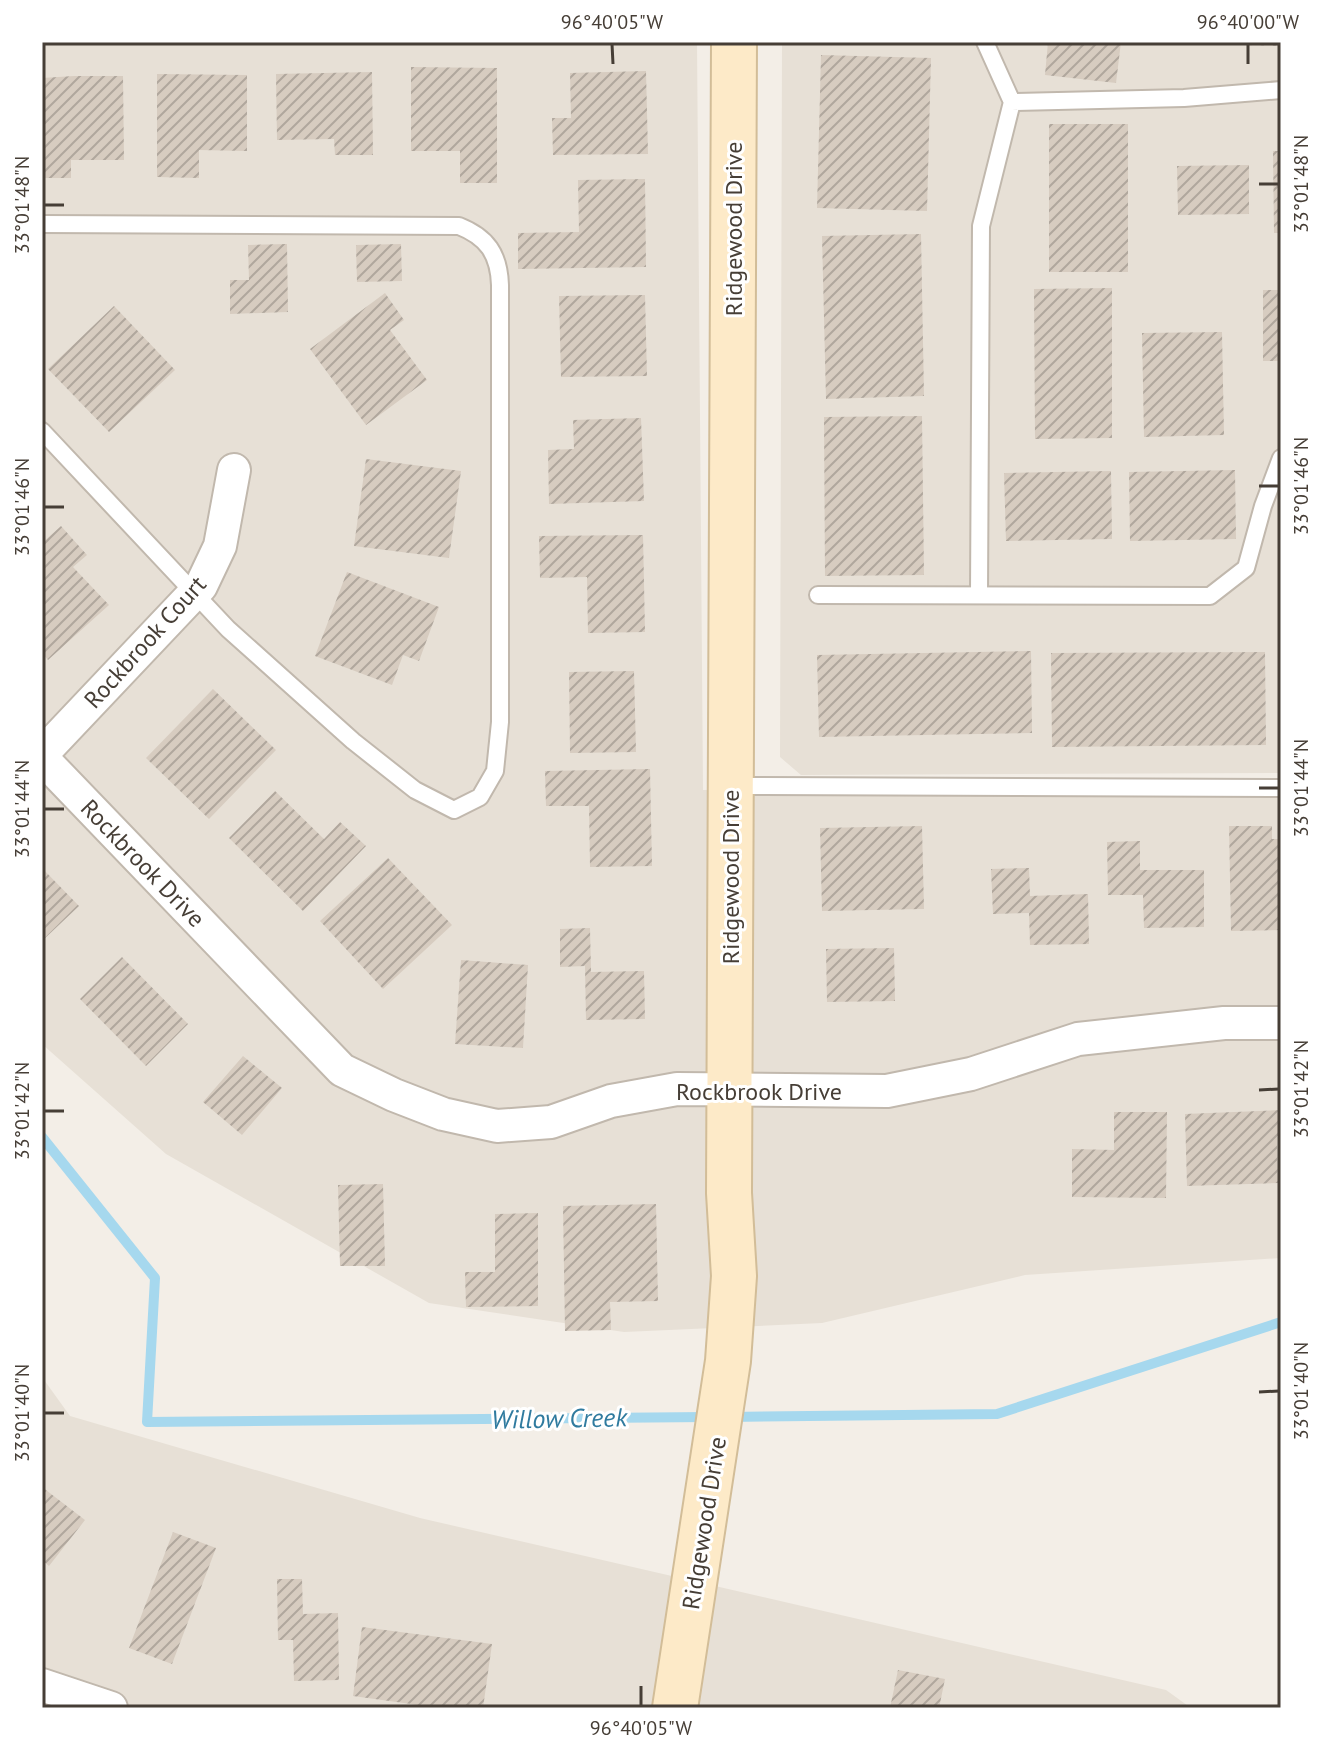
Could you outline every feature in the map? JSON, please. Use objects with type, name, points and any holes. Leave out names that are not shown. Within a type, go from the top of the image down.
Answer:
[{"type":"street","name":"Ridgewood Drive","points":[[675,1708],[724,1398],[734,1276],[729,1193],[734,42]]},
{"type":"street","name":"Rockbrook Court","points":[[42,756],[201,586],[220,546],[234,470]]},
{"type":"street","name":"Rockbrook Drive","points":[[42,756],[342,1070],[443,1114],[497,1126],[551,1122],[611,1101],[677,1089],[887,1091],[971,1074],[1078,1039],[1224,1023],[1281,1023]]},
{"type":"street","points":[[46,1693],[111,1708]]},
{"type":"lane","points":[[979,594],[981,226],[1012,102],[985,42]]},
{"type":"lane","points":[[1012,102],[1184,98],[1281,90]]},
{"type":"lane","points":[[42,224],[459,226],[478,234],[500,267],[500,722],[495,771],[480,797],[454,810],[415,790],[353,741],[228,629],[42,431]]},
{"type":"lane","points":[[818,595],[1210,596],[1246,568],[1263,506],[1281,458]]},
{"type":"lane","points":[[730,786],[1281,788]]},
{"type":"shaded area","points":[[42,42],[697,42],[703,790],[1281,782],[1281,1258],[1025,1275],[822,1323],[624,1332],[429,1303],[166,1154],[42,1044]]},
{"type":"shaded area","points":[[782,42],[1281,42],[1281,773],[801,775],[780,757]]},
{"type":"shaded area","points":[[42,1377],[70,1416],[420,1518],[1166,1690],[1191,1708],[42,1708]]},
{"type":"building","points":[[1048,42],[1121,42],[1116,83],[1045,75]]},
{"type":"building","points":[[1243,42],[1281,42],[1281,46],[1243,45]]},
{"type":"building","points":[[821,55],[931,58],[927,211],[817,208]]},
{"type":"building","points":[[411,67],[497,68],[497,183],[460,183],[460,151],[411,151]]},
{"type":"building","points":[[646,71],[648,154],[553,155],[552,118],[571,118],[570,73]]},
{"type":"building","points":[[372,72],[373,155],[335,155],[334,139],[277,140],[276,74]]},
{"type":"building","points":[[157,74],[247,75],[247,151],[199,150],[199,178],[157,177]]},
{"type":"building","points":[[123,76],[124,160],[71,160],[71,178],[42,178],[42,78]]},
{"type":"building","points":[[1049,124],[1128,124],[1128,272],[1049,272]]},
{"type":"building","points":[[1273,151],[1281,151],[1281,233],[1274,233]]},
{"type":"building","points":[[1249,165],[1249,214],[1178,215],[1177,166]]},
{"type":"building","points":[[645,179],[646,267],[518,269],[518,233],[579,232],[578,180]]},
{"type":"building","points":[[921,234],[924,396],[826,399],[822,236]]},
{"type":"building","points":[[287,244],[288,312],[230,314],[230,280],[249,280],[248,245]]},
{"type":"building","points":[[401,244],[402,281],[357,282],[356,245]]},
{"type":"building","points":[[1112,288],[1112,438],[1035,439],[1034,289]]},
{"type":"building","points":[[1263,290],[1281,290],[1281,361],[1263,361]]},
{"type":"building","points":[[385,293],[404,320],[390,330],[427,380],[366,425],[310,349]]},
{"type":"building","points":[[645,295],[647,376],[561,377],[559,296]]},
{"type":"building","points":[[114,306],[175,370],[109,432],[48,369]]},
{"type":"building","points":[[1222,332],[1224,435],[1144,437],[1142,333]]},
{"type":"building","points":[[922,416],[924,575],[825,576],[824,417]]},
{"type":"building","points":[[641,418],[644,501],[549,504],[548,450],[574,449],[573,420]]},
{"type":"building","points":[[366,459],[461,471],[449,558],[354,546]]},
{"type":"building","points":[[1235,470],[1236,539],[1130,541],[1129,472]]},
{"type":"building","points":[[1111,471],[1112,539],[1006,541],[1004,473]]},
{"type":"building","points":[[61,526],[87,555],[73,567],[109,605],[48,660],[42,653],[42,543]]},
{"type":"building","points":[[643,535],[645,632],[588,633],[587,577],[540,578],[539,536]]},
{"type":"building","points":[[347,572],[439,607],[419,661],[403,655],[392,685],[315,656]]},
{"type":"building","points":[[1031,651],[1032,733],[819,737],[817,655]]},
{"type":"building","points":[[1265,652],[1266,745],[1052,747],[1051,653]]},
{"type":"building","points":[[634,671],[636,752],[570,753],[569,672]]},
{"type":"building","points":[[213,689],[276,750],[209,819],[146,758]]},
{"type":"building","points":[[650,769],[652,866],[590,867],[589,806],[546,806],[545,771]]},
{"type":"building","points":[[275,791],[324,839],[340,822],[366,846],[303,911],[229,838]]},
{"type":"building","points":[[922,826],[924,909],[822,911],[820,828]]},
{"type":"building","points":[[1229,826],[1272,826],[1272,839],[1281,839],[1281,930],[1231,931]]},
{"type":"building","points":[[1140,841],[1140,870],[1204,870],[1204,927],[1144,928],[1143,895],[1108,895],[1107,842]]},
{"type":"building","points":[[388,858],[452,925],[383,989],[320,921]]},
{"type":"building","points":[[42,868],[79,906],[42,941]]},
{"type":"building","points":[[1029,868],[1030,896],[1088,894],[1089,944],[1030,945],[1029,913],[993,914],[991,869]]},
{"type":"building","points":[[590,928],[591,972],[644,971],[645,1019],[586,1020],[585,966],[560,967],[560,929]]},
{"type":"building","points":[[894,948],[895,1001],[827,1002],[826,949]]},
{"type":"building","points":[[122,957],[188,1024],[146,1066],[80,999]]},
{"type":"building","points":[[461,960],[528,965],[523,1048],[455,1044]]},
{"type":"building","points":[[243,1056],[282,1088],[242,1135],[203,1102]]},
{"type":"building","points":[[1281,1110],[1281,1136],[1277,1136],[1278,1183],[1187,1186],[1185,1114]]},
{"type":"building","points":[[1114,1112],[1167,1112],[1166,1198],[1072,1197],[1072,1149],[1114,1150]]},
{"type":"building","points":[[383,1184],[385,1266],[340,1266],[338,1185]]},
{"type":"building","points":[[656,1204],[658,1301],[610,1302],[611,1330],[565,1331],[563,1206]]},
{"type":"building","points":[[538,1213],[538,1306],[466,1307],[465,1272],[495,1272],[495,1214]]},
{"type":"building","points":[[42,1487],[85,1520],[49,1566],[42,1560]]},
{"type":"building","points":[[173,1532],[216,1548],[172,1664],[129,1648]]},
{"type":"building","points":[[277,1579],[302,1579],[303,1614],[338,1613],[339,1680],[294,1681],[293,1640],[278,1640]]},
{"type":"building","points":[[362,1627],[492,1644],[483,1708],[440,1708],[353,1696]]},
{"type":"building","points":[[898,1670],[945,1679],[939,1708],[890,1708]]},
{"type":"waterway","name":"Willow Creek","points":[[42,1137],[155,1278],[147,1422],[708,1417]]},
{"type":"waterway","name":"Willow Creek","points":[[728,1417],[997,1414],[1281,1322]]}]
